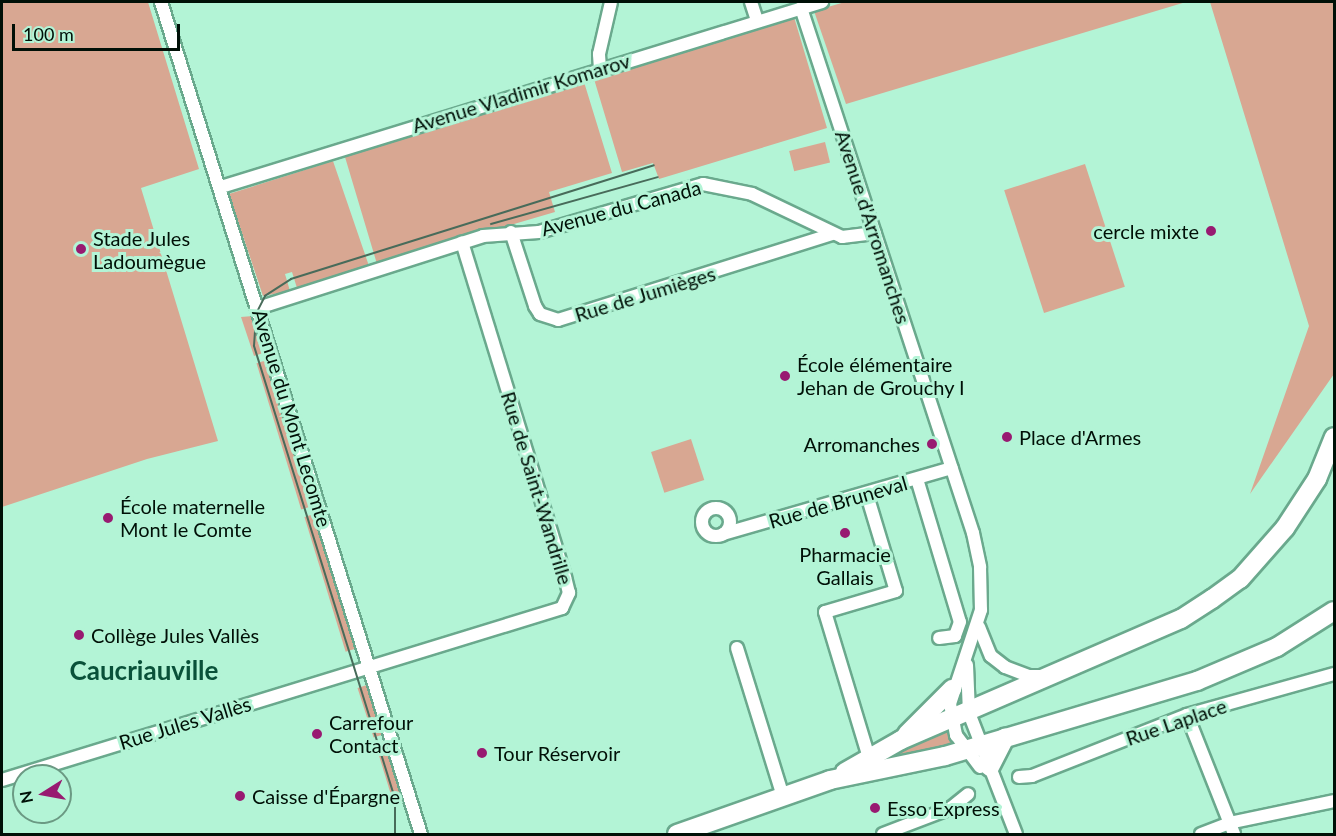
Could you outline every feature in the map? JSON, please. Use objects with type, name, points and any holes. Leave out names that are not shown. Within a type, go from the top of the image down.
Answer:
[{"type":"street","name":"Avenue du Mont Lecomte","points":[[161,2],[221,187],[422,834]]},
{"type":"street","points":[[600,69],[599,54],[611,2]]},
{"type":"street","points":[[751,2],[757,21]]},
{"type":"street","name":"Avenue Vladimir Komarov","points":[[221,187],[822,2]]},
{"type":"street","name":"Avenue d'Arromanches","points":[[801,8],[952,468],[980,567],[981,638],[988,651],[1005,667],[1028,676],[1054,676]]},
{"type":"street","name":"Avenue du Canada","points":[[258,308],[462,243],[511,232],[540,232],[703,184],[752,194],[833,234],[856,237],[875,233]]},
{"type":"street","name":"Rue de Jumièges","points":[[511,232],[535,306],[540,314],[558,320],[833,234]]},
{"type":"street","name":"Rue de Saint-Wandrille","points":[[370,667],[551,613],[562,608],[569,593],[462,243]]},
{"type":"street","points":[[830,780],[901,740],[969,713],[1181,619],[1240,579],[1285,528],[1317,479],[1335,437]]},
{"type":"street","name":"Rue de Bruneval","points":[[723,534],[867,495],[952,468]]},
{"type":"street","points":[[917,479],[960,622],[955,636],[939,638]]},
{"type":"street","points":[[867,495],[896,591],[825,612],[869,758]]},
{"type":"street","points":[[677,834],[830,780],[945,756],[1208,677],[1277,647],[1335,611]]},
{"type":"street","name":"Avenue d'Arromanches","points":[[952,720],[952,689],[967,661],[979,621]]},
{"type":"street","points":[[737,648],[783,797]]},
{"type":"street","name":"Avenue d'Arromanches","points":[[967,661],[969,713]]},
{"type":"street","name":"Rue Jules Vallès","points":[[2,780],[370,667]]},
{"type":"street","name":"Rue Laplace","points":[[1019,777],[1032,776],[1186,716],[1335,674]]},
{"type":"street","points":[[901,740],[952,689]]},
{"type":"street","points":[[969,713],[983,745],[988,769],[1016,834]]},
{"type":"street","points":[[1186,716],[1232,829]]},
{"type":"street","points":[[952,720],[964,750],[988,769]]},
{"type":"street","points":[[988,769],[1005,738]]},
{"type":"street","points":[[945,756],[988,769]]},
{"type":"street","points":[[883,834],[951,808],[968,794]]},
{"type":"street","points":[[1201,834],[1232,829],[1335,801]]},
{"type":"shaded area","name":"Stade Jules Ladoumègue","points":[[2,2],[148,2],[199,169],[141,188],[218,441],[147,459],[2,507]]},
{"type":"shaded area","points":[[845,2],[1186,2],[846,104],[814,11]]},
{"type":"shaded area","points":[[1210,2],[1334,2],[1334,374],[1250,494],[1309,326]]},
{"type":"shaded area","points":[[794,17],[827,128],[659,179],[653,163],[622,172],[594,79]]},
{"type":"shaded area","points":[[584,82],[612,173],[549,192],[555,212],[377,264],[345,157]]},
{"type":"shaded area","points":[[825,142],[830,162],[794,171],[789,151]]},
{"type":"shaded area","points":[[333,161],[369,266],[297,288],[292,272],[285,274],[290,291],[263,296],[229,194]]},
{"type":"shaded area","points":[[1085,164],[1125,287],[1044,313],[1004,190]]},
{"type":"shaded area","points":[[253,316],[266,352],[254,356],[241,317]]},
{"type":"shaded area","points":[[267,360],[312,506],[301,510],[256,363]]},
{"type":"shaded area","points":[[691,439],[704,480],[664,493],[651,452]]},
{"type":"shaded area","points":[[314,514],[355,649],[346,652],[304,517]]},
{"type":"shaded area","points":[[367,685],[383,734],[374,738],[357,688]]},
{"type":"shaded area","points":[[946,729],[952,745],[838,778]]},
{"type":"shaded area","points":[[385,741],[403,800],[394,803],[375,744]]},
{"type":"tram line","points":[[395,834],[395,799],[254,346],[256,314],[265,296],[291,279],[654,165]]},
{"type":"tram line","points":[[491,224],[658,177]]},
{"type":"place","name":"cercle mixte","points":[[1211,231]]},
{"type":"place","name":"Stade Jules Ladoumègue","points":[[81,249]]},
{"type":"place","name":"École élémentaire Jehan de Grouchy I","points":[[785,376]]},
{"type":"place","name":"Place d'Armes","points":[[1007,437]]},
{"type":"place","name":"Arromanches","points":[[932,444]]},
{"type":"place","name":"École maternelle Mont le Comte","points":[[108,518]]},
{"type":"place","name":"Pharmacie Gallais","points":[[845,533]]},
{"type":"place","name":"Collège Jules Vallès","points":[[79,635]]},
{"type":"place","name":"Carrefour Contact","points":[[317,734]]},
{"type":"place","name":"Tour Réservoir","points":[[482,753]]},
{"type":"place","name":"Caisse d'Épargne","points":[[240,796]]},
{"type":"place","name":"Esso Express","points":[[875,808]]},
{"type":"district","name":"Caucriauville","points":[[144,671]]}]
